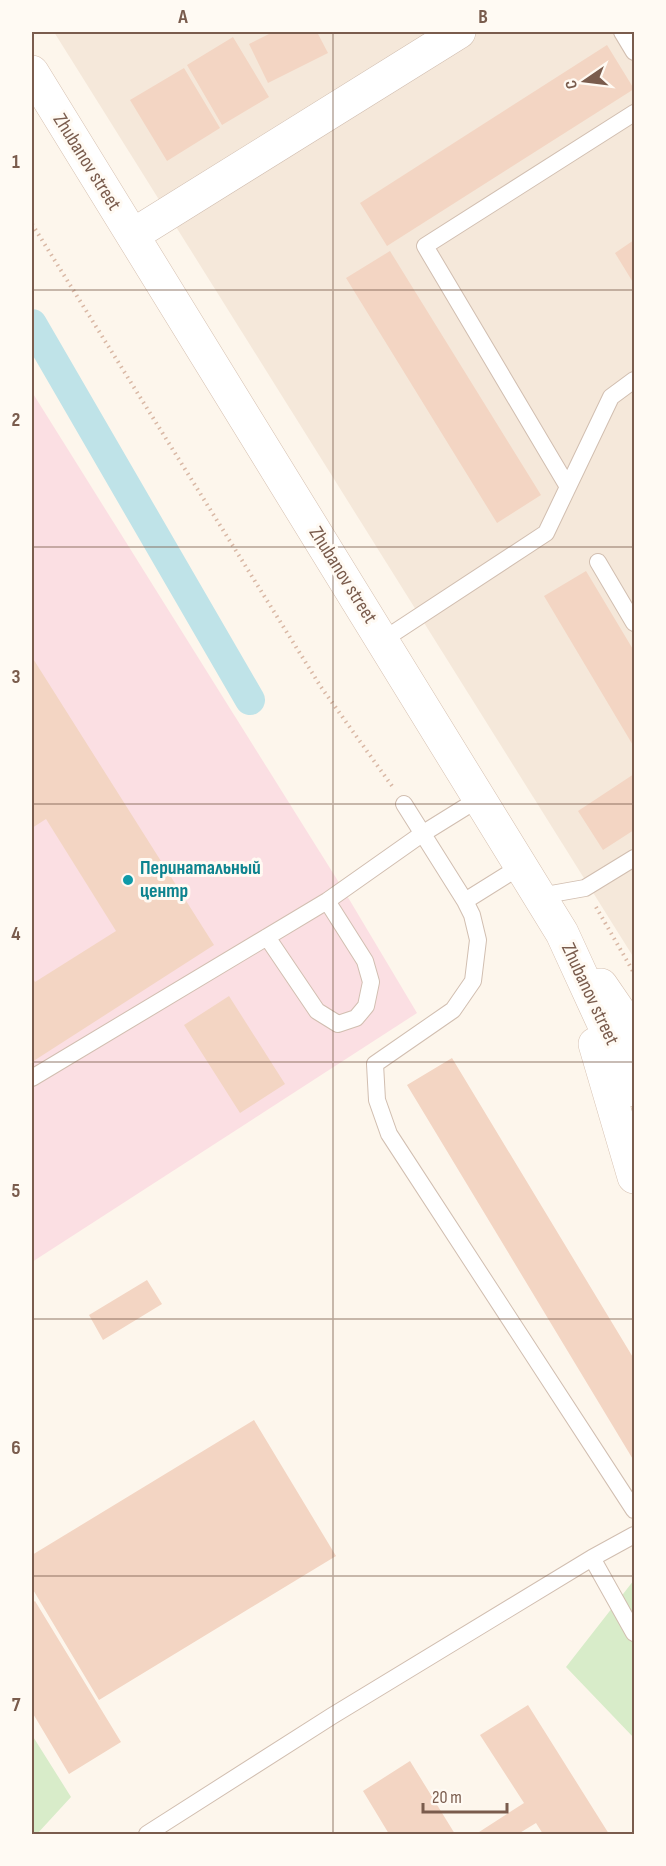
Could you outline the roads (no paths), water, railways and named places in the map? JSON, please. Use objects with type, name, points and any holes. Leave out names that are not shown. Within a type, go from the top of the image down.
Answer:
[{"type":"main road","points":[[133,235],[459,32]]},
{"type":"main road","name":"Zhubanov street","points":[[32,72],[562,933],[634,1090]]},
{"type":"main road","points":[[562,933],[634,1033]]},
{"type":"main road","points":[[562,933],[634,1177]]},
{"type":"lane","points":[[622,32],[634,52]]},
{"type":"lane","points":[[568,487],[425,246],[634,113]]},
{"type":"lane","points":[[383,640],[546,532],[611,397],[634,380]]},
{"type":"lane","points":[[598,562],[634,623]]},
{"type":"lane","points":[[32,1078],[327,901],[422,834],[480,798]]},
{"type":"lane","points":[[404,804],[465,901],[472,915],[478,940],[473,981],[453,1010],[375,1064],[377,1100],[389,1134],[634,1510]]},
{"type":"lane","points":[[540,896],[585,888],[634,858]]},
{"type":"lane","points":[[465,901],[521,866]]},
{"type":"lane","points":[[267,937],[317,1011],[338,1024],[356,1018],[366,1006],[371,982],[365,961],[327,901]]},
{"type":"lane","points":[[147,1834],[332,1716],[592,1558],[634,1535]]},
{"type":"lane","points":[[592,1558],[634,1633]]},
{"type":"waterway","points":[[32,324],[250,700]]},
{"type":"place","name":"Перинатальный центр","points":[[128,880]]}]
